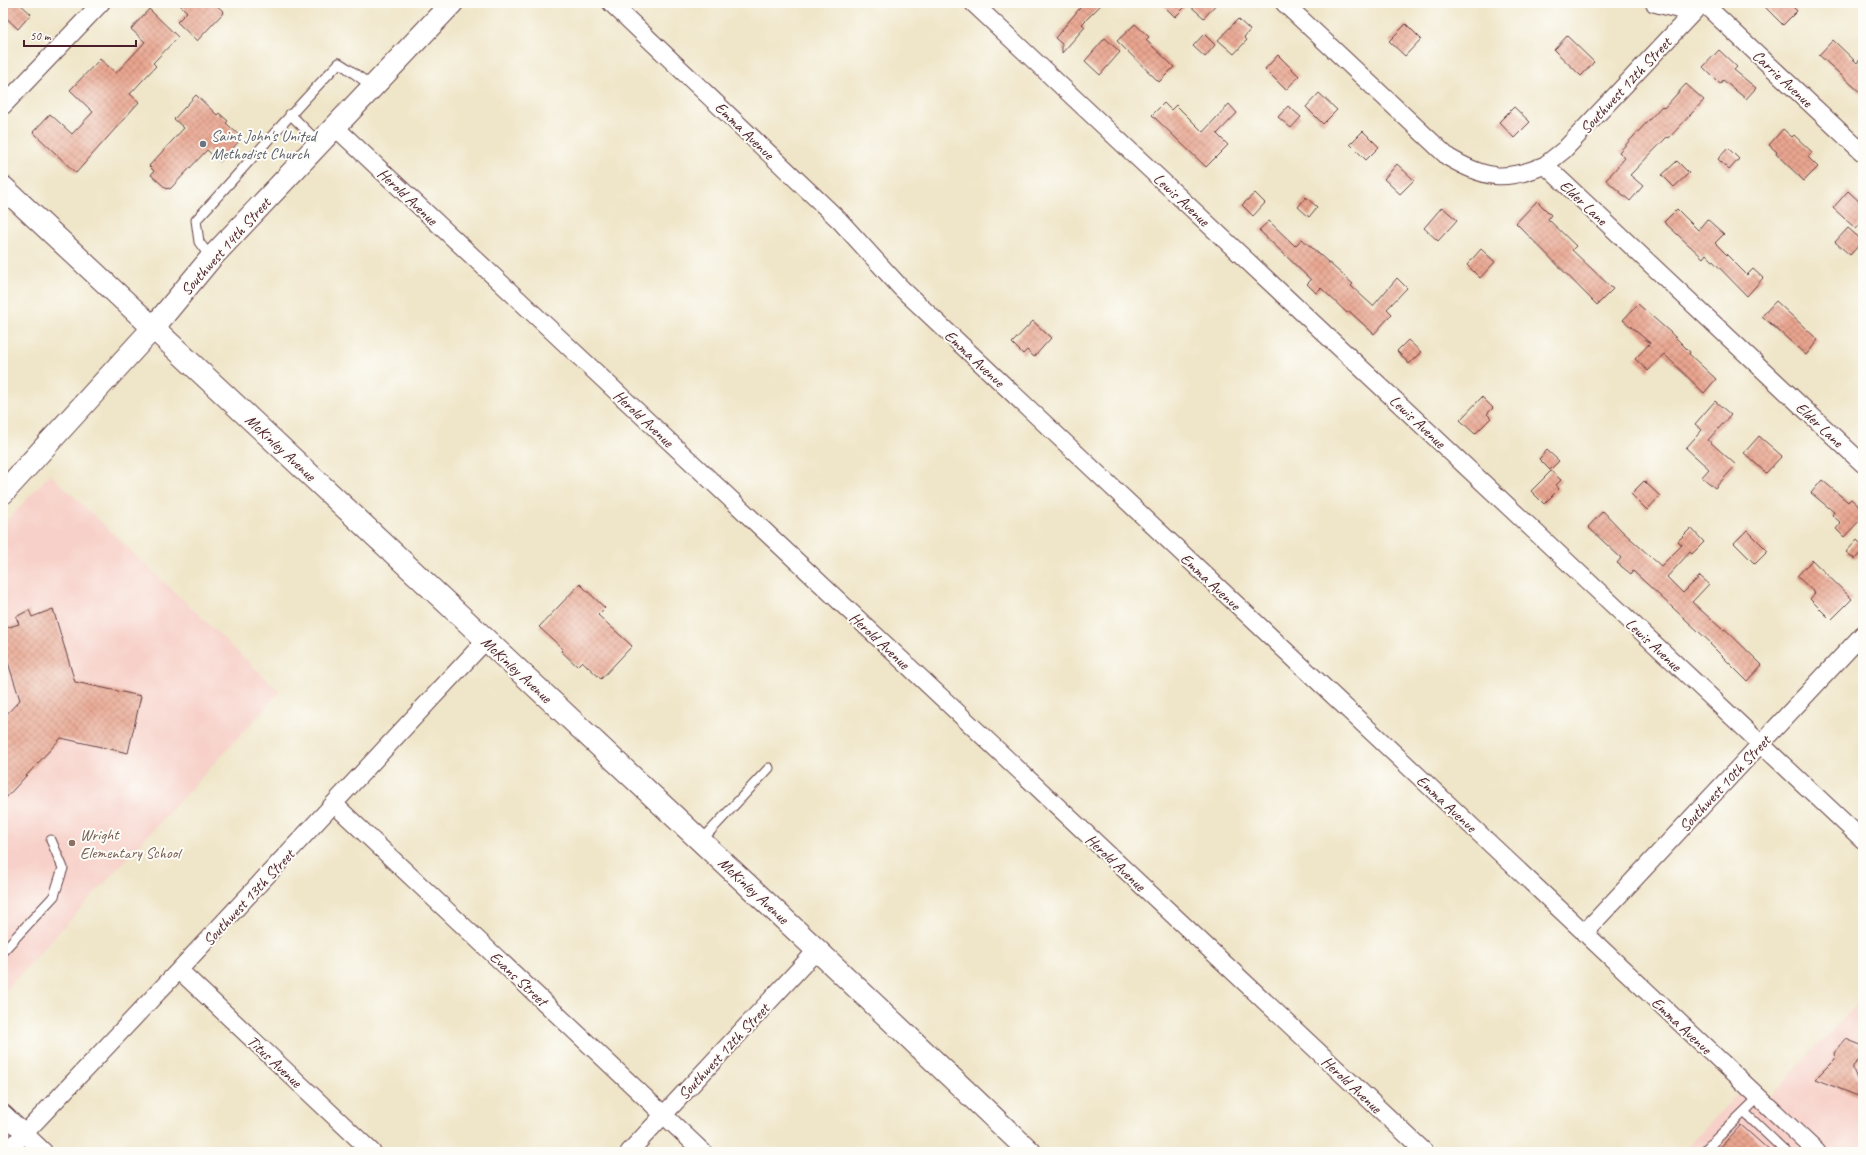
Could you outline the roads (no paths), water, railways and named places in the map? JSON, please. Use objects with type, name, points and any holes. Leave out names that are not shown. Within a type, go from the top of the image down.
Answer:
[{"type":"main road","name":"Southwest 14th Street","points":[[3,493],[154,327],[211,258],[452,3]]},
{"type":"main road","name":"McKinley Avenue","points":[[3,187],[154,327],[1030,1152]]},
{"type":"street","points":[[3,106],[101,3]]},
{"type":"street","name":"Emma Avenue","points":[[611,3],[840,221],[901,288],[1759,1097],[1809,1149]]},
{"type":"street","name":"Lewis Avenue","points":[[973,3],[1863,840]]},
{"type":"street","points":[[1284,3],[1448,158],[1471,171],[1498,176],[1525,173],[1545,165]]},
{"type":"street","name":"Carrie Avenue","points":[[1654,3],[1699,6],[1863,153]]},
{"type":"street","name":"Southwest 12th Street","points":[[1545,165],[1564,150],[1699,6]]},
{"type":"street","name":"Herold Avenue","points":[[335,127],[1425,1152]]},
{"type":"street","name":"Elder Lane","points":[[1545,165],[1863,464]]},
{"type":"street","name":"Southwest 10th Street","points":[[1584,932],[1863,634]]},
{"type":"street","name":"Southwest 13th Street","points":[[7,1152],[179,970],[486,640]]},
{"type":"street","name":"Evans Street","points":[[334,804],[703,1152]]},
{"type":"street","name":"Southwest 12th Street","points":[[629,1152],[817,950]]},
{"type":"street","name":"Titus Avenue","points":[[179,970],[372,1152]]},
{"type":"street","points":[[3,1113],[44,1152]]},
{"type":"lane","points":[[211,258],[199,242],[196,220],[256,155],[290,114],[339,63],[373,88]]},
{"type":"lane","points":[[290,114],[320,144]]},
{"type":"lane","points":[[701,841],[769,768]]},
{"type":"lane","points":[[3,951],[54,896],[63,868],[50,840]]},
{"type":"lane","points":[[1703,1152],[1759,1097]]},
{"type":"lane","points":[[1744,1112],[1786,1152]]},
{"type":"place","name":"Saint John's United Methodist Church","points":[[203,144]]},
{"type":"place","name":"Wright Elementary School","points":[[72,843]]}]
